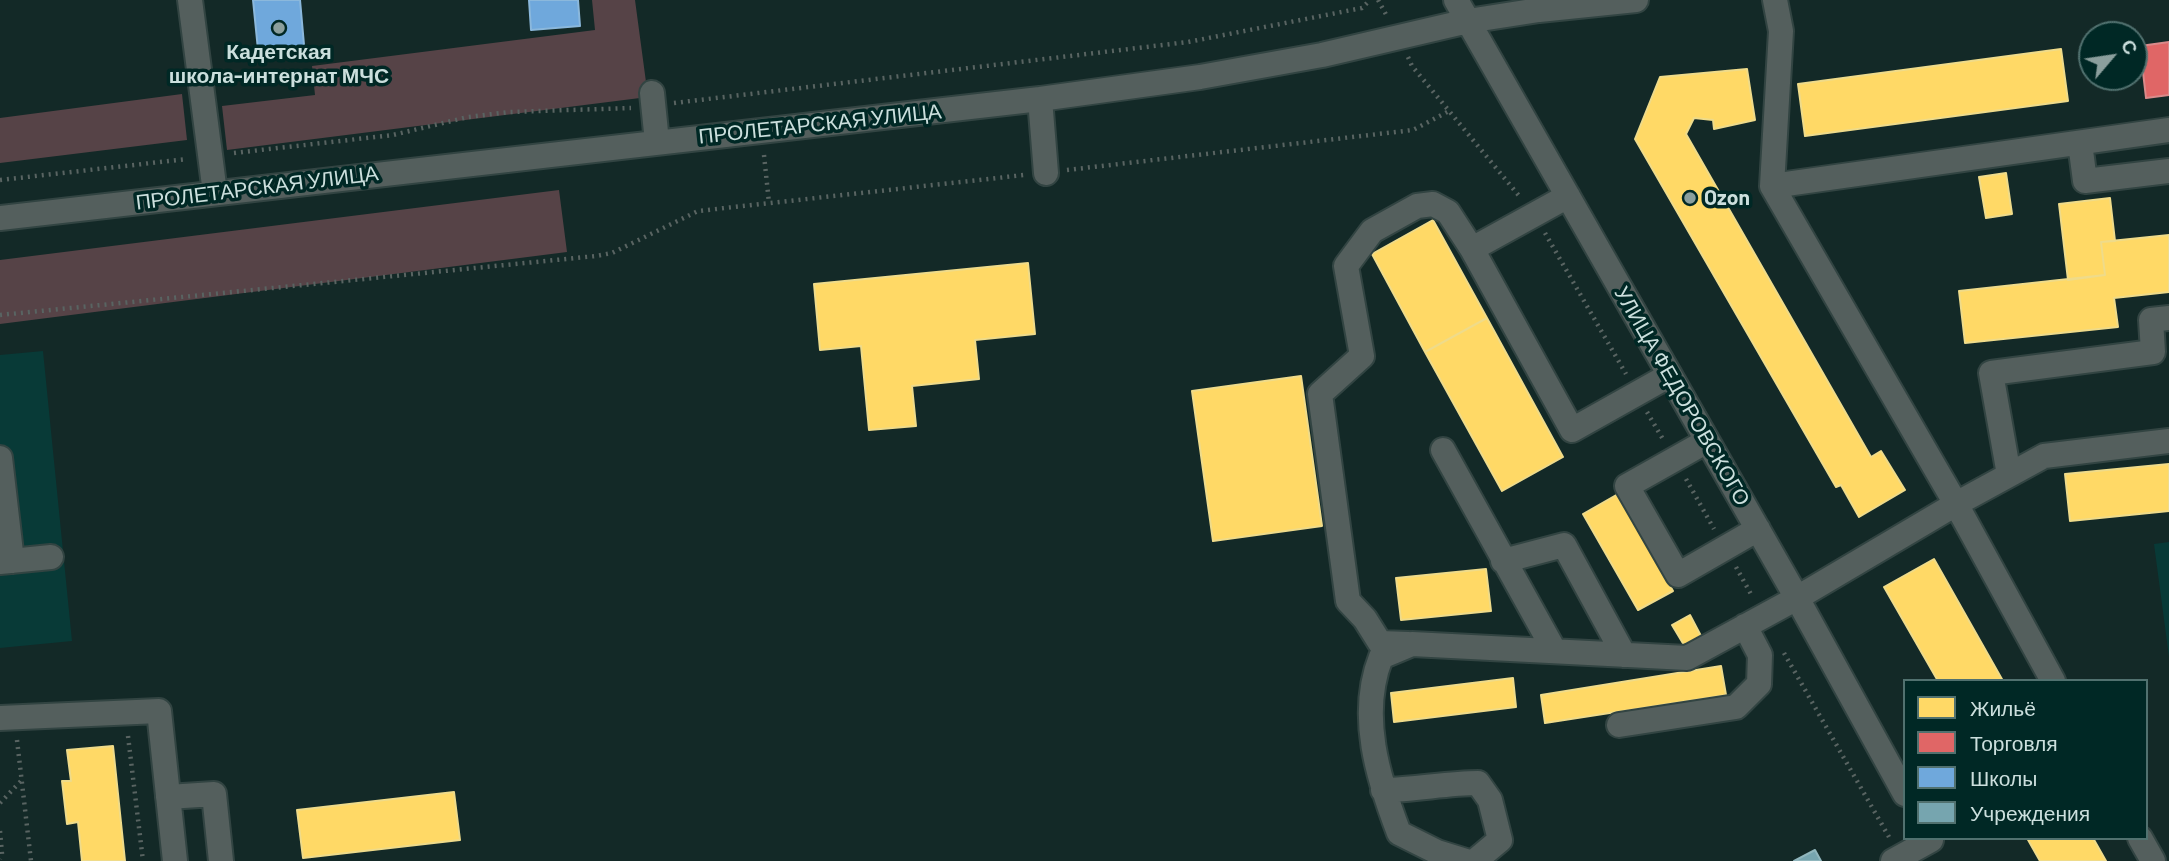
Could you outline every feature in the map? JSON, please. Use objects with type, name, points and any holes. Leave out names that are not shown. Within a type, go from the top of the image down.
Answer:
[{"type":"street","points":[[190,0],[215,193]]},
{"type":"street","name":"ПРОЛЕТАРСКАЯ УЛИЦА","points":[[0,218],[1040,99],[1200,77],[1322,55],[1398,38],[1462,11],[1539,10],[1636,0]]},
{"type":"street","points":[[1775,0],[1781,31],[1772,186],[1956,504],[2052,679]]},
{"type":"street","name":"УЛИЦА ФЕДОРОВСКОГО","points":[[1462,11],[1758,528],[1903,790]]},
{"type":"street","points":[[653,99],[657,142]]},
{"type":"street","points":[[1040,99],[1046,173]]},
{"type":"street","points":[[1772,186],[2169,130]]},
{"type":"street","points":[[2080,143],[2084,181],[2169,171]]},
{"type":"street","points":[[1472,249],[1568,196]]},
{"type":"street","points":[[1670,375],[1572,430],[1472,249],[1448,212],[1433,204],[1417,205],[1372,231],[1346,266],[1362,356],[1320,394],[1348,601],[1380,643],[1687,657],[1797,598],[1956,504],[2044,456],[2169,441]]},
{"type":"street","points":[[2009,475],[1991,373],[2154,352],[2151,320],[2169,318]]},
{"type":"street","points":[[1707,440],[1627,486],[1678,575],[1758,528]]},
{"type":"street","points":[[1443,450],[1554,650]]},
{"type":"street","points":[[0,458],[6,561],[51,557]]},
{"type":"street","points":[[1503,561],[1563,545],[1624,654]]},
{"type":"street","points":[[1619,725],[1736,707],[1759,684],[1760,655],[1754,621]]},
{"type":"street","points":[[1412,644],[1381,657],[1372,678],[1371,735],[1383,790],[1399,833],[1437,852],[1466,861]]},
{"type":"street","points":[[0,718],[159,711],[175,861]]},
{"type":"street","points":[[1383,790],[1414,790],[1450,783],[1478,783],[1490,800],[1500,840],[1475,861]]},
{"type":"street","points":[[168,797],[214,794],[221,861]]},
{"type":"street","points":[[2141,840],[2152,861]]},
{"type":"street","points":[[1897,859],[1934,847]]},
{"type":"path","points":[[0,180],[393,135],[468,117],[509,112],[608,110],[653,99],[1188,42],[1362,8],[1370,0]]},
{"type":"path","points":[[1378,0],[1412,66],[1535,214],[1725,548],[1754,621]]},
{"type":"path","points":[[0,315],[596,256],[612,253],[698,211],[1413,130],[1449,111]]},
{"type":"path","points":[[1784,652],[1897,859]]},
{"type":"path","points":[[127,723],[143,861]]},
{"type":"path","points":[[17,741],[31,861]]},
{"type":"path","points":[[0,803],[22,780]]},
{"type":"path","points":[[0,831],[0,859]]},
{"type":"shaded area","points":[[592,0],[635,0],[648,97],[227,150],[222,106],[315,95],[312,66],[595,30]]},
{"type":"shaded area","points":[[182,94],[187,140],[0,163],[0,118]]},
{"type":"shaded area","points":[[559,190],[567,252],[0,324],[0,260]]},
{"type":"shaded area","points":[[43,351],[72,641],[0,648],[0,355]]},
{"type":"shaded area","points":[[2169,542],[2169,657],[2154,544]]},
{"type":"building: Жильё","points":[[2061,49],[2068,101],[1805,136],[1798,84]]},
{"type":"building: Жильё","points":[[1747,69],[1755,120],[1714,129],[1713,120],[1694,118],[1686,134],[1871,457],[1881,451],[1905,490],[1859,517],[1841,485],[1836,487],[1635,139],[1660,77]]},
{"type":"building: Жильё","points":[[2006,173],[2012,214],[1986,218],[1979,177]]},
{"type":"building: Жильё","points":[[2110,198],[2115,241],[2101,242],[2105,275],[2068,280],[2059,204]]},
{"type":"building: Жильё","points":[[1433,220],[1487,318],[1425,352],[1372,254]]},
{"type":"building: Жильё","points":[[2169,235],[2169,292],[2114,298],[2118,327],[1965,343],[1959,291],[2105,275],[2101,242]]},
{"type":"building: Жильё","points":[[1028,263],[1035,334],[975,340],[979,379],[912,386],[916,426],[869,430],[861,346],[820,350],[814,284]]},
{"type":"building: Жильё","points":[[1487,318],[1563,457],[1502,491],[1425,352]]},
{"type":"building: Жильё","points":[[1301,376],[1322,526],[1213,541],[1192,391]]},
{"type":"building: Жильё","points":[[2169,464],[2169,511],[2070,521],[2065,474]]},
{"type":"building: Жильё","points":[[1618,494],[1673,591],[1638,610],[1583,514]]},
{"type":"building: Жильё","points":[[1934,559],[2002,679],[1937,679],[1884,587]]},
{"type":"building: Жильё","points":[[1486,569],[1491,611],[1401,620],[1396,578]]},
{"type":"building: Жильё","points":[[1690,615],[1701,636],[1684,645],[1672,625]]},
{"type":"building: Жильё","points":[[1721,666],[1726,695],[1545,723],[1541,695]]},
{"type":"building: Жильё","points":[[1513,678],[1516,707],[1394,722],[1391,693]]},
{"type":"building: Жильё","points":[[113,746],[125,861],[82,861],[78,822],[67,824],[62,781],[71,781],[67,750]]},
{"type":"building: Жильё","points":[[454,792],[460,840],[303,858],[297,810]]},
{"type":"building: Жильё","points":[[2028,840],[2094,840],[2106,861],[2040,861]]},
{"type":"building: Торговля","points":[[2169,42],[2169,95],[2146,98],[2148,45]]},
{"type":"building: Школы","name":"Кадетская школа-интернат МЧС","points":[[253,0],[300,0],[305,56],[259,60]]},
{"type":"building: Школы","points":[[529,0],[578,0],[580,26],[531,30]]},
{"type":"building: Учреждения","points":[[1815,850],[1821,861],[1794,861]]},
{"type":"place","name":"Кадетская школа-интернат МЧС","points":[[279,28]]},
{"type":"place","name":"Ozon","points":[[1690,198]]}]
